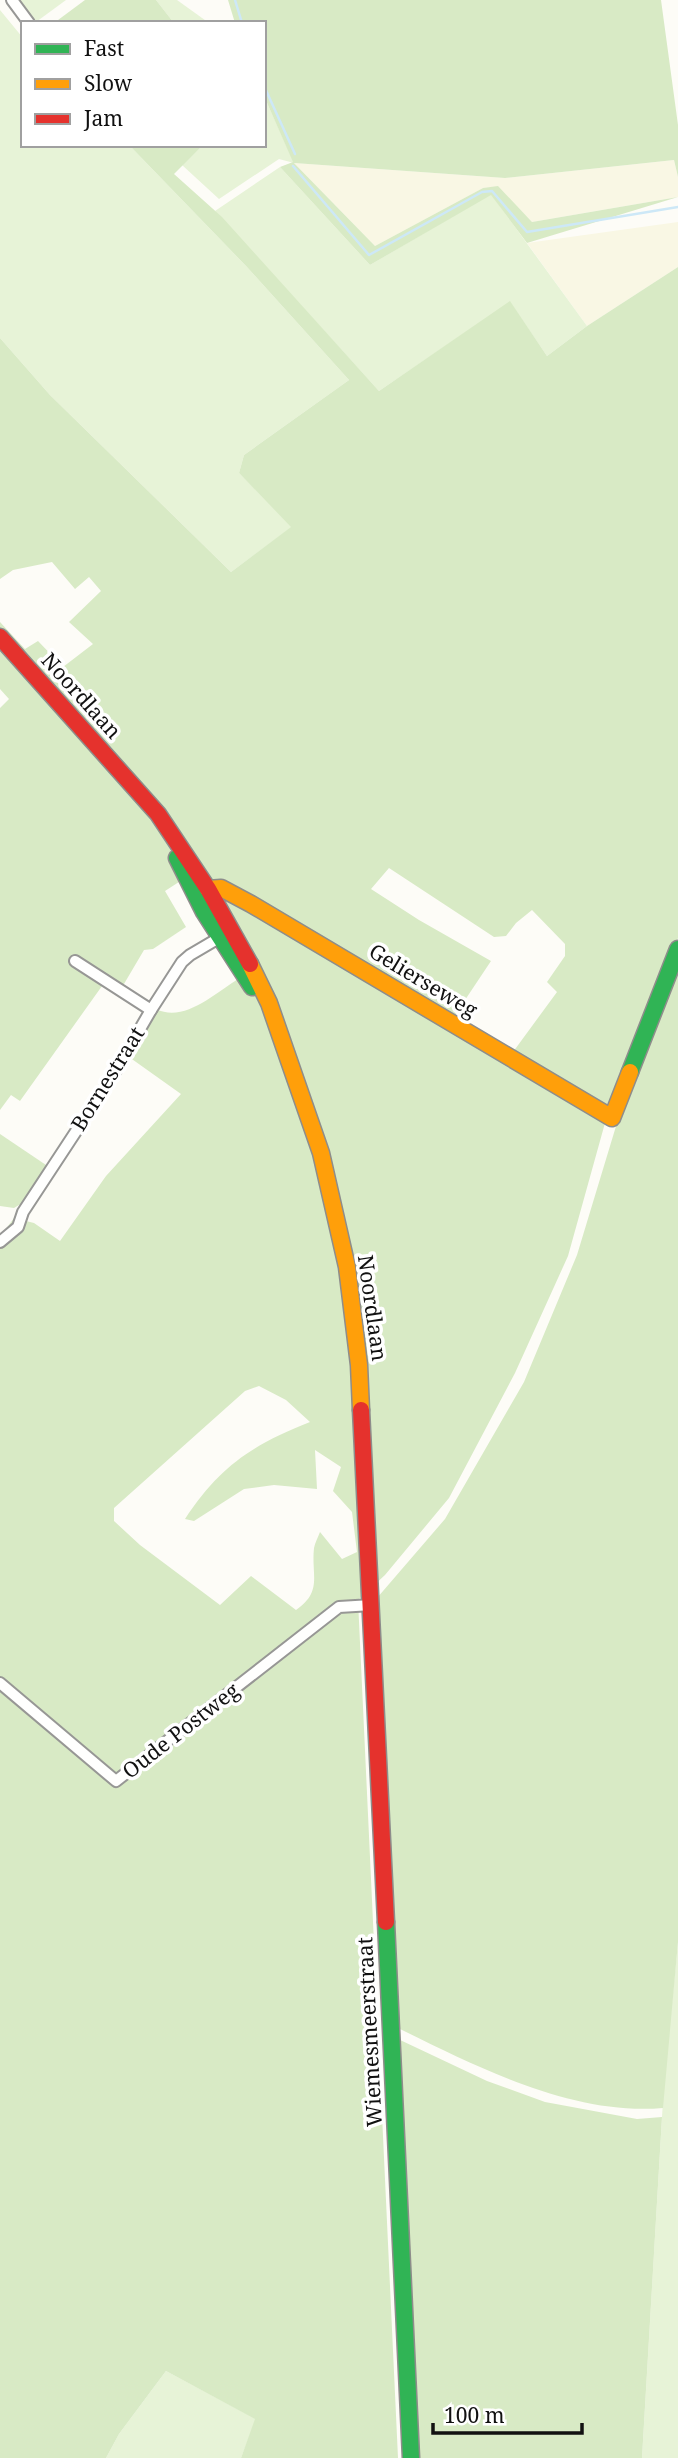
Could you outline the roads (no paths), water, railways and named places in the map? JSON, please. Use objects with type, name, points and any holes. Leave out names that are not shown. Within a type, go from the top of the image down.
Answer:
[{"type":"main road","name":"Noordlaan","points":[[0,637],[86,730],[158,814],[208,889],[244,974],[276,1028],[296,1079],[321,1153],[346,1267],[359,1365],[372,1605]]},
{"type":"main road","name":"Noordlaan","points":[[131,783],[226,934]]},
{"type":"main road","name":"Gelierseweg","points":[[208,889],[221,888],[251,904],[612,1118],[678,949]]},
{"type":"main road","name":"Wiemesmeerstraat","points":[[372,1605],[411,2458]]},
{"type":"street","points":[[12,0],[28,21]]},
{"type":"street","name":"Bornestraat","points":[[0,1242],[18,1227],[23,1212],[115,1072],[182,962],[226,934]]},
{"type":"street","points":[[75,961],[151,1010]]},
{"type":"street","name":"Oude Postweg","points":[[0,1683],[116,1781],[339,1607],[372,1605]]},
{"type":"waterway","points":[[235,0],[241,21]]},
{"type":"waterway","points":[[266,90],[295,154]]},
{"type":"waterway","points":[[293,166],[369,255],[482,192],[492,191],[527,232],[678,207]]}]
